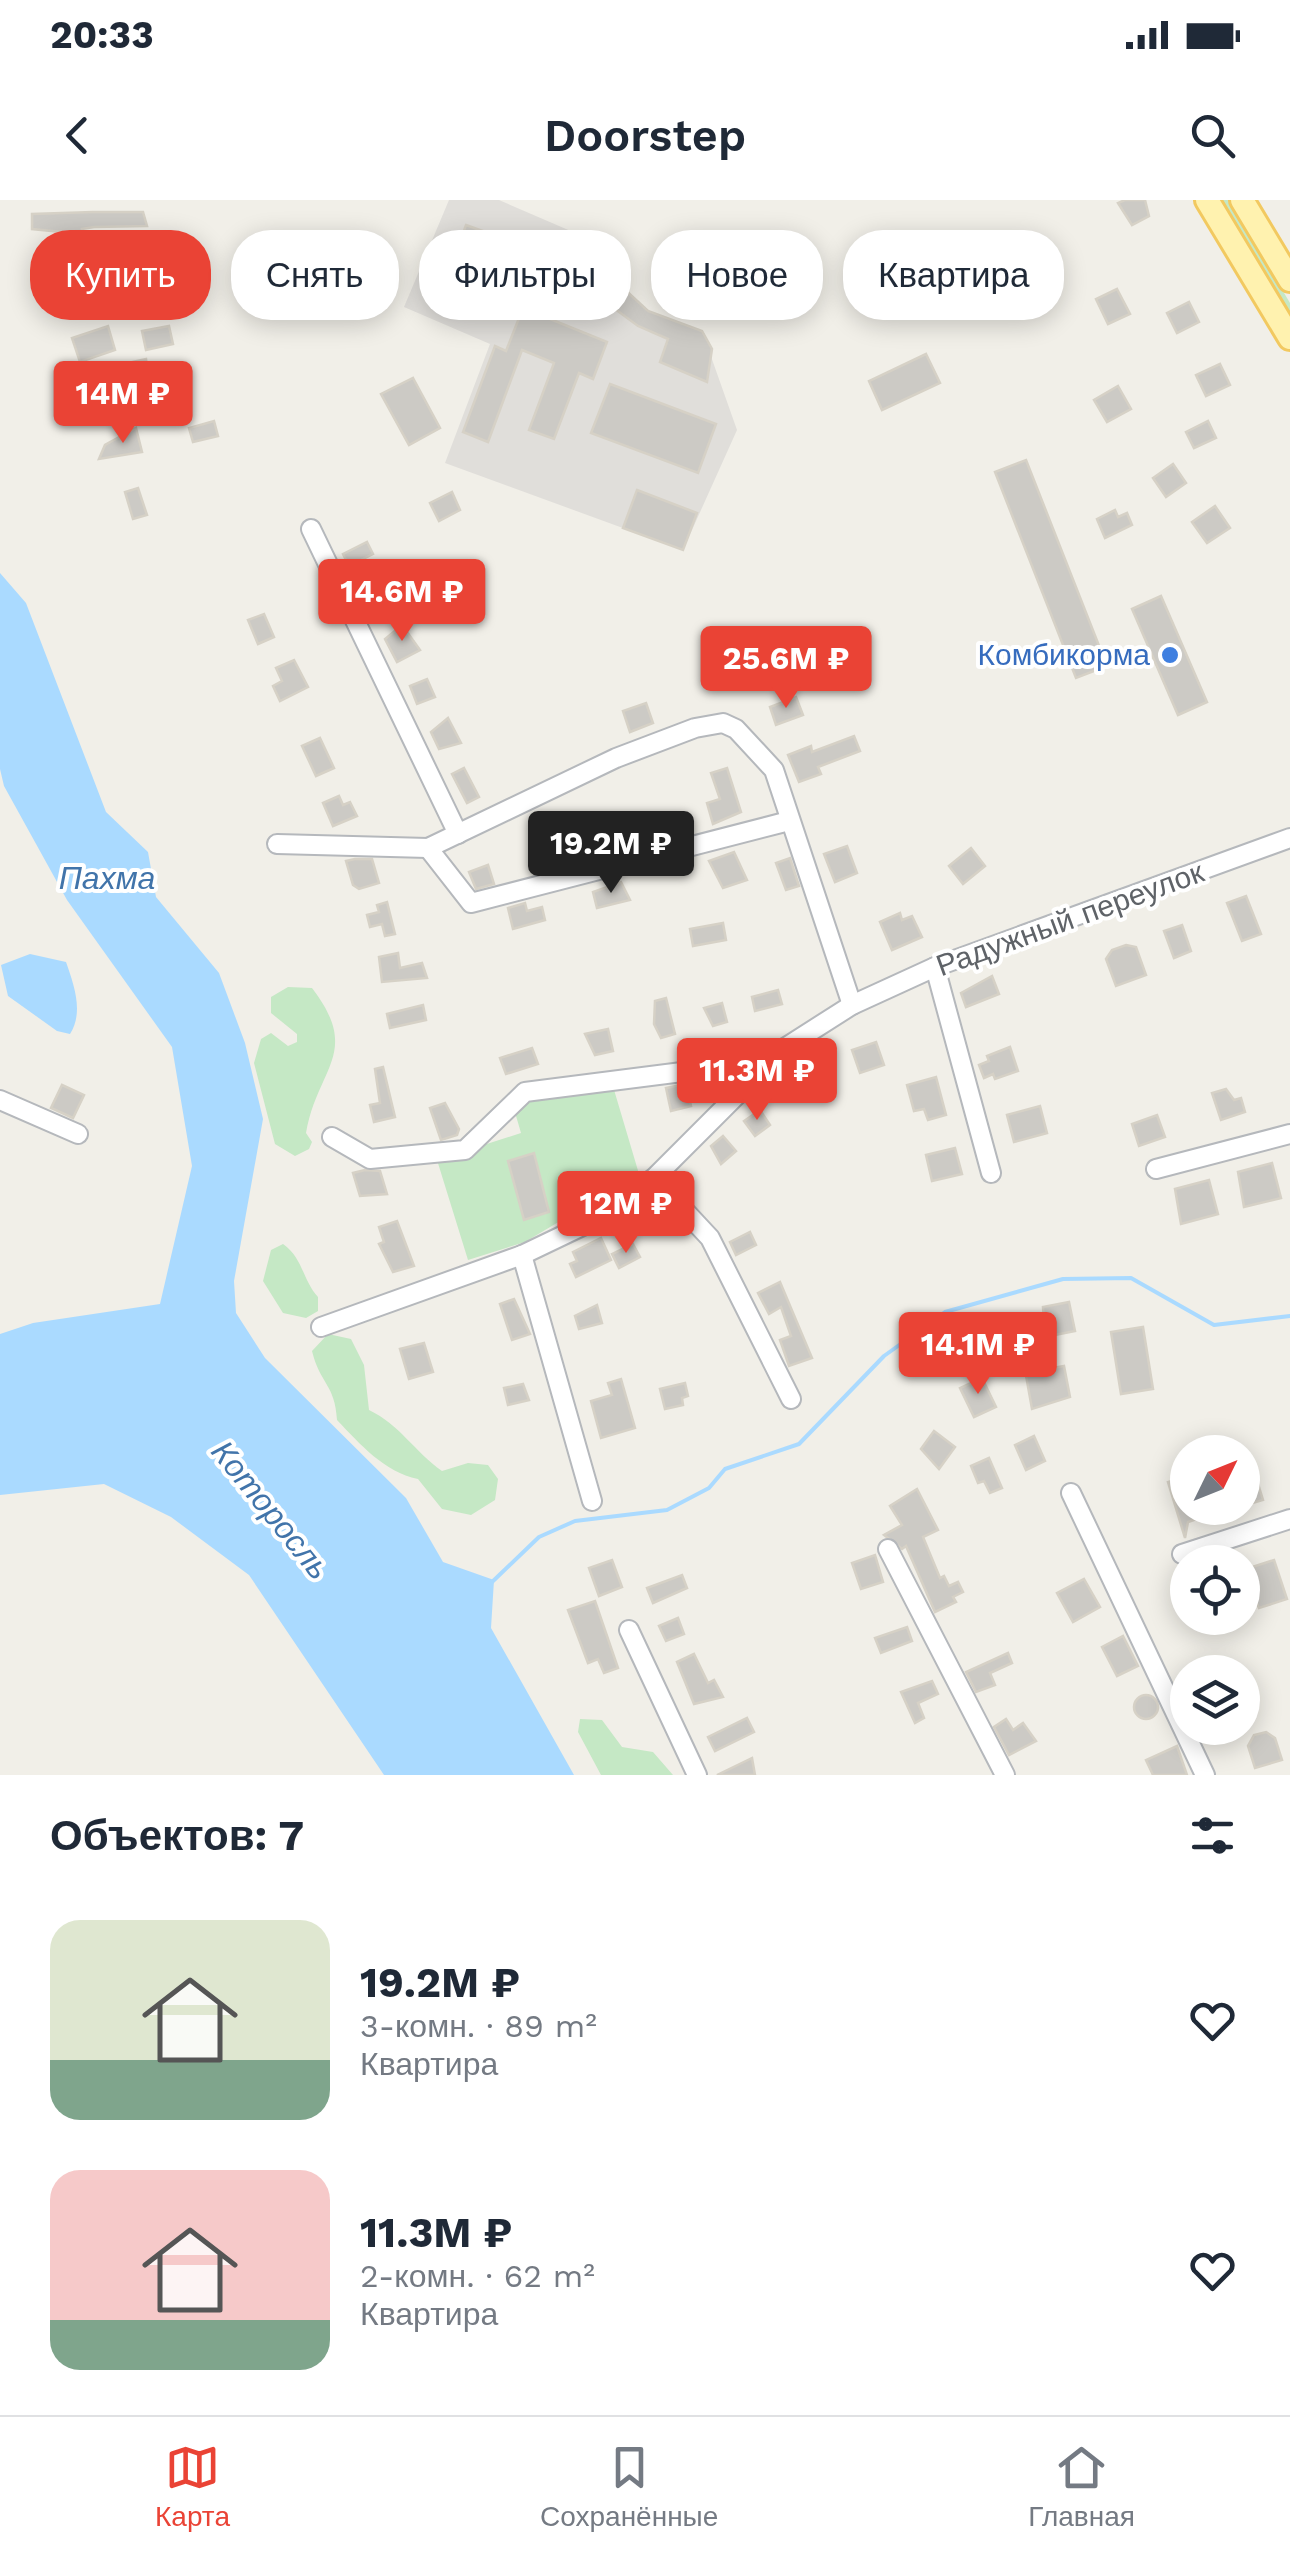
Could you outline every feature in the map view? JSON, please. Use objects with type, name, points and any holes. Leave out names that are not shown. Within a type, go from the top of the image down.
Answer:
[{"type":"main road","points":[[1207,200],[1290,338]]},
{"type":"main road","points":[[1242,200],[1290,280]]},
{"type":"street","points":[[311,529],[458,834]]},
{"type":"street","points":[[277,844],[428,848],[616,758],[695,728],[723,723],[736,728],[774,770],[852,1005]]},
{"type":"street","points":[[428,848],[472,903],[789,821]]},
{"type":"street","name":"Радужный переулок","points":[[320,1327],[522,1255],[593,1222],[654,1178],[757,1073],[812,1027],[852,1005],[935,967],[1290,838]]},
{"type":"street","points":[[935,967],[991,1173]]},
{"type":"street","points":[[332,1137],[370,1159],[464,1150],[525,1092],[737,1065],[757,1073]]},
{"type":"street","points":[[0,1100],[78,1134]]},
{"type":"street","points":[[1156,1169],[1290,1134]]},
{"type":"street","points":[[654,1178],[710,1238],[791,1399]]},
{"type":"street","points":[[522,1255],[592,1501]]},
{"type":"street","points":[[1071,1493],[1205,1775]]},
{"type":"street","points":[[1210,1545],[1290,1519]]},
{"type":"street","points":[[888,1549],[1005,1775]]},
{"type":"street","points":[[628,1630],[696,1775]]},
{"type":"shaded area","points":[[449,200],[499,200],[568,230],[436,230]]},
{"type":"shaded area","points":[[419,271],[419,313],[404,307]]},
{"type":"shaded area","points":[[631,295],[651,312],[651,320],[672,320],[702,331],[737,430],[683,550],[445,463],[490,344],[434,320],[631,320]]},
{"type":"green space","points":[[1219,200],[1229,200],[1290,303],[1290,320]]},
{"type":"green space","points":[[288,987],[312,988],[327,1010],[335,1045],[311,1111],[306,1133],[312,1142],[309,1149],[295,1156],[275,1144],[254,1063],[261,1039],[271,1033],[288,1046],[297,1042],[297,1034],[271,1013],[271,997]]},
{"type":"green space","points":[[612,1083],[639,1174],[525,1242],[468,1260],[437,1160],[521,1133],[514,1109],[536,1089]]},
{"type":"green space","points":[[283,1244],[295,1256],[318,1297],[318,1311],[306,1318],[283,1313],[263,1281],[271,1250]]},
{"type":"green space","points":[[328,1334],[351,1339],[364,1365],[369,1410],[390,1423],[442,1471],[468,1463],[488,1465],[498,1479],[495,1500],[471,1515],[442,1509],[418,1479],[373,1456],[337,1420],[333,1399],[312,1351]]},
{"type":"green space","points":[[580,1719],[602,1720],[622,1747],[653,1752],[673,1775],[601,1775],[578,1732]]},
{"type":"water","points":[[0,573],[26,603],[106,812],[148,852],[156,897],[219,973],[245,1043],[263,1119],[234,1281],[236,1313],[265,1358],[406,1498],[443,1562],[494,1580],[491,1628],[574,1775],[384,1775],[249,1575],[171,1517],[104,1484],[0,1495],[0,1334],[33,1323],[160,1304],[192,1166],[172,1047],[67,900],[4,786],[0,769]]},
{"type":"water","points":[[30,954],[66,962],[77,1008],[70,1034],[57,1031],[8,996],[1,965]]},
{"type":"building","points":[[1145,200],[1149,216],[1132,225],[1118,203]]},
{"type":"building","points":[[143,212],[147,226],[32,229],[32,214]]},
{"type":"building","points":[[1117,289],[1130,314],[1108,324],[1096,299]]},
{"type":"building","points":[[631,295],[651,312],[651,320],[672,320],[702,331],[712,349],[707,382],[660,362],[668,339],[630,320]]},
{"type":"building","points":[[1189,302],[1199,322],[1177,333],[1167,313]]},
{"type":"building","points":[[518,320],[553,320],[607,342],[593,379],[579,373],[554,439],[529,430],[554,363],[522,350],[488,442],[463,432],[495,346],[506,351]]},
{"type":"building","points":[[108,326],[115,350],[80,362],[72,338]]},
{"type":"building","points":[[169,326],[173,344],[146,350],[142,331]]},
{"type":"building","points":[[926,354],[940,383],[882,410],[869,381]]},
{"type":"building","points":[[146,359],[150,388],[123,395],[119,365]]},
{"type":"building","points":[[1220,364],[1230,385],[1206,396],[1196,375]]},
{"type":"building","points":[[413,378],[440,428],[409,445],[381,394]]},
{"type":"building","points":[[610,384],[716,424],[698,473],[591,433]]},
{"type":"building","points":[[1118,386],[1131,409],[1107,422],[1094,400]]},
{"type":"building","points":[[214,421],[218,436],[193,442],[189,428]]},
{"type":"building","points":[[1208,421],[1216,438],[1194,448],[1186,432]]},
{"type":"building","points":[[136,428],[142,452],[99,459],[105,445]]},
{"type":"building","points":[[1026,460],[1107,666],[1076,678],[995,472]]},
{"type":"building","points":[[1173,464],[1186,483],[1166,497],[1153,478]]},
{"type":"building","points":[[138,488],[147,515],[133,519],[125,492]]},
{"type":"building","points":[[637,490],[697,513],[683,550],[623,528]]},
{"type":"building","points":[[452,492],[460,510],[439,521],[430,503]]},
{"type":"building","points":[[1215,506],[1230,528],[1207,543],[1192,522]]},
{"type":"building","points":[[1115,510],[1118,517],[1127,513],[1132,525],[1105,538],[1097,519]]},
{"type":"building","points":[[367,542],[373,554],[349,566],[343,554]]},
{"type":"building","name":"Комбикорма","points":[[1161,596],[1207,702],[1178,715],[1132,609]]},
{"type":"building","points":[[264,614],[274,637],[258,644],[248,620]]},
{"type":"building","points":[[402,625],[420,650],[397,662],[385,639]]},
{"type":"building","points":[[294,660],[308,687],[280,701],[273,686],[282,681],[276,668]]},
{"type":"building","points":[[427,679],[435,697],[417,704],[410,686]]},
{"type":"building","points":[[796,697],[803,715],[776,725],[770,707]]},
{"type":"building","points":[[646,703],[653,723],[630,732],[623,711]]},
{"type":"building","points":[[448,718],[461,743],[439,749],[431,732]]},
{"type":"building","points":[[854,736],[860,751],[818,767],[821,774],[799,782],[788,755],[811,746],[812,752]]},
{"type":"building","points":[[320,738],[334,768],[316,776],[302,746]]},
{"type":"building","points":[[464,768],[479,797],[467,803],[452,774]]},
{"type":"building","points":[[727,768],[741,812],[713,824],[707,803],[720,799],[711,773]]},
{"type":"building","points":[[339,796],[343,805],[350,802],[357,816],[333,826],[323,803]]},
{"type":"building","points":[[642,822],[646,835],[630,840],[632,848],[609,854],[607,848],[600,850],[596,837]]},
{"type":"building","points":[[847,846],[857,873],[835,882],[824,854]]},
{"type":"building","points":[[971,848],[985,866],[963,884],[949,866]]},
{"type":"building","points":[[734,852],[747,880],[723,888],[709,861]]},
{"type":"building","points":[[790,858],[799,886],[786,890],[776,863]]},
{"type":"building","points":[[372,859],[379,883],[359,889],[353,885],[346,861]]},
{"type":"building","points":[[488,865],[494,884],[476,889],[469,872]]},
{"type":"building","points":[[621,882],[630,900],[597,908],[593,892]]},
{"type":"building","points":[[1246,896],[1261,934],[1242,941],[1227,903]]},
{"type":"building","points":[[387,902],[395,934],[385,936],[382,924],[370,927],[367,915],[379,912],[377,905]]},
{"type":"building","points":[[525,903],[527,911],[542,907],[545,920],[513,929],[508,908]]},
{"type":"building","points":[[900,913],[902,920],[912,916],[922,937],[892,950],[880,922]]},
{"type":"building","points":[[723,923],[726,940],[693,946],[690,929]]},
{"type":"building","points":[[1182,925],[1191,951],[1174,958],[1164,931]]},
{"type":"building","points":[[1126,945],[1136,947],[1146,975],[1116,986],[1106,959],[1112,950]]},
{"type":"building","points":[[398,953],[400,968],[422,963],[427,978],[382,982],[379,957]]},
{"type":"building","points":[[992,976],[999,994],[966,1007],[961,993]]},
{"type":"building","points":[[778,990],[782,1004],[755,1011],[752,997]]},
{"type":"building","points":[[666,998],[675,1034],[661,1038],[654,1024],[655,1001]]},
{"type":"building","points":[[722,1003],[727,1022],[713,1026],[704,1008]]},
{"type":"building","points":[[423,1005],[426,1020],[390,1028],[387,1014]]},
{"type":"building","points":[[608,1029],[613,1051],[595,1055],[585,1034]]},
{"type":"building","points":[[876,1042],[884,1065],[860,1073],[852,1050]]},
{"type":"building","points":[[1010,1047],[1018,1071],[995,1079],[993,1074],[984,1078],[979,1065],[989,1061],[987,1056]]},
{"type":"building","points":[[532,1048],[538,1064],[506,1074],[500,1058]]},
{"type":"building","points":[[813,1064],[823,1084],[807,1090],[800,1069]]},
{"type":"building","points":[[383,1067],[395,1117],[374,1122],[370,1105],[380,1103],[375,1069]]},
{"type":"building","points":[[936,1077],[946,1115],[928,1120],[924,1109],[914,1111],[907,1085]]},
{"type":"building","points":[[686,1084],[691,1106],[671,1111],[666,1088]]},
{"type":"building","points":[[62,1085],[84,1095],[73,1118],[51,1108]]},
{"type":"building","points":[[1226,1089],[1234,1100],[1241,1098],[1245,1112],[1221,1120],[1212,1093]]},
{"type":"building","points":[[445,1103],[459,1129],[457,1135],[441,1140],[430,1108]]},
{"type":"building","points":[[1040,1106],[1047,1133],[1014,1142],[1007,1115]]},
{"type":"building","points":[[760,1110],[770,1125],[755,1136],[744,1121]]},
{"type":"building","points":[[1157,1115],[1165,1137],[1139,1146],[1132,1124]]},
{"type":"building","points":[[723,1136],[736,1151],[721,1164],[711,1146]]},
{"type":"building","points":[[955,1148],[962,1174],[932,1181],[926,1155]]},
{"type":"building","points":[[534,1153],[549,1212],[524,1220],[508,1161]]},
{"type":"building","points":[[1272,1163],[1281,1198],[1244,1207],[1238,1172]]},
{"type":"building","points":[[380,1171],[387,1194],[360,1196],[353,1173]]},
{"type":"building","points":[[1209,1180],[1218,1214],[1181,1224],[1175,1189]]},
{"type":"building","points":[[397,1221],[414,1266],[393,1272],[379,1244],[384,1242],[379,1227]]},
{"type":"building","points":[[750,1232],[756,1245],[736,1255],[730,1242]]},
{"type":"building","points":[[601,1238],[611,1260],[576,1277],[570,1264],[577,1261],[573,1252]]},
{"type":"building","points":[[633,1244],[640,1257],[619,1268],[612,1254]]},
{"type":"building","points":[[780,1282],[812,1358],[789,1366],[780,1340],[791,1336],[781,1307],[769,1314],[758,1293]]},
{"type":"building","points":[[514,1299],[530,1334],[512,1340],[500,1304]]},
{"type":"building","points":[[1069,1302],[1075,1331],[1045,1337],[1043,1307]]},
{"type":"building","points":[[597,1305],[602,1323],[579,1329],[575,1316]]},
{"type":"building","points":[[1143,1327],[1153,1389],[1121,1394],[1111,1332]]},
{"type":"building","points":[[424,1343],[433,1372],[409,1379],[400,1349]]},
{"type":"building","points":[[1051,1358],[1053,1368],[1064,1366],[1070,1397],[1032,1409],[1025,1370],[1035,1368],[1033,1361]]},
{"type":"building","points":[[982,1378],[996,1407],[974,1417],[960,1388]]},
{"type":"building","points":[[621,1379],[635,1428],[601,1438],[591,1401],[612,1395],[608,1383]]},
{"type":"building","points":[[685,1383],[688,1396],[682,1398],[683,1405],[665,1409],[660,1389]]},
{"type":"building","points":[[523,1384],[529,1400],[508,1405],[504,1388]]},
{"type":"building","points":[[934,1431],[955,1447],[939,1469],[921,1449]]},
{"type":"building","points":[[1034,1436],[1045,1461],[1026,1470],[1015,1445]]},
{"type":"building","points":[[989,1458],[1002,1488],[990,1493],[984,1481],[978,1483],[971,1466]]},
{"type":"building","points":[[917,1489],[938,1530],[923,1537],[940,1578],[944,1576],[949,1586],[958,1582],[963,1592],[953,1597],[956,1602],[935,1612],[906,1546],[902,1549],[884,1535],[902,1525],[890,1506]]},
{"type":"building","points":[[875,1555],[883,1582],[861,1589],[852,1563]]},
{"type":"building","points":[[612,1560],[622,1587],[599,1596],[589,1568]]},
{"type":"building","points":[[1274,1560],[1287,1599],[1260,1608],[1260,1564]]},
{"type":"building","points":[[682,1575],[687,1588],[653,1603],[647,1588]]},
{"type":"building","points":[[1084,1579],[1100,1607],[1073,1622],[1057,1593]]},
{"type":"building","points":[[595,1601],[618,1668],[604,1673],[598,1659],[588,1663],[568,1610]]},
{"type":"building","points":[[678,1618],[684,1634],[666,1641],[659,1626]]},
{"type":"building","points":[[907,1627],[912,1641],[881,1653],[875,1638]]},
{"type":"building","points":[[1123,1636],[1138,1666],[1117,1676],[1102,1647]]},
{"type":"building","points":[[1008,1653],[1012,1663],[990,1673],[995,1685],[976,1692],[966,1672]]},
{"type":"building","points":[[694,1654],[708,1683],[714,1680],[723,1697],[694,1704],[677,1662]]},
{"type":"building","points":[[932,1681],[938,1694],[918,1703],[924,1718],[915,1723],[901,1692]]},
{"type":"building","points":[[1141,1695],[1151,1695],[1158,1707],[1151,1719],[1141,1719],[1134,1712],[1134,1702]]},
{"type":"building","points":[[747,1718],[754,1732],[715,1751],[708,1737]]},
{"type":"building","points":[[1006,1719],[1013,1730],[1023,1723],[1036,1741],[1009,1755],[994,1727]]},
{"type":"building","points":[[1266,1732],[1275,1738],[1282,1760],[1255,1768],[1248,1746],[1260,1745],[1260,1734]]},
{"type":"building","points":[[1177,1746],[1187,1775],[1153,1775],[1146,1760]]},
{"type":"building","points":[[752,1758],[755,1775],[717,1775]]},
{"type":"waterway","points":[[491,1583],[539,1537],[575,1521],[667,1510],[709,1488],[725,1469],[799,1444],[884,1356],[945,1312],[1063,1279],[1131,1278],[1214,1325],[1290,1316]]},
{"type":"place","name":"Комбикорма","points":[[1170,655]]},
{"type":"water label","name":"Пахма","points":[[107,878]]},
{"type":"water label","name":"Которосль","points":[[271,1510]]}]
